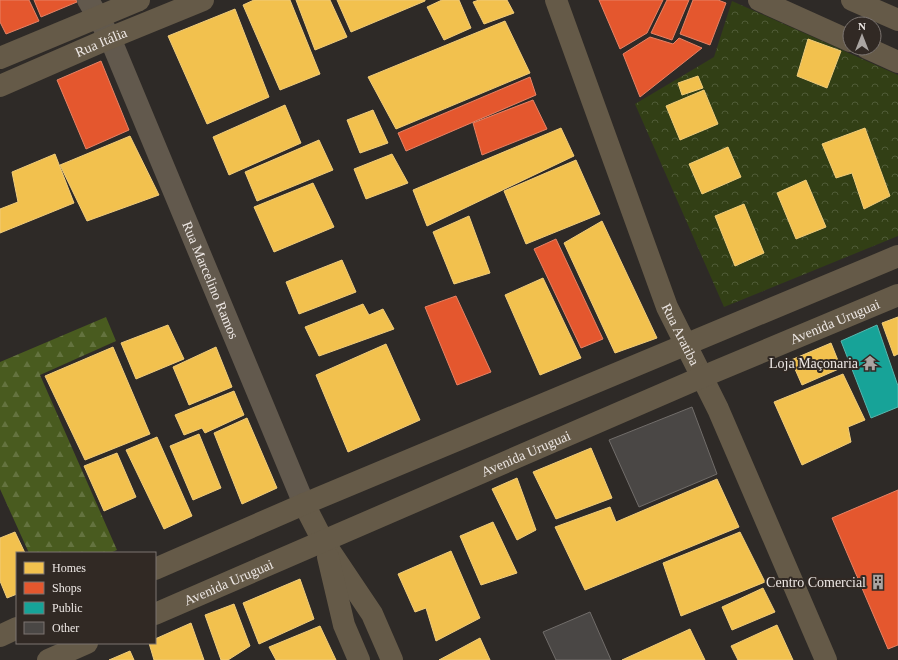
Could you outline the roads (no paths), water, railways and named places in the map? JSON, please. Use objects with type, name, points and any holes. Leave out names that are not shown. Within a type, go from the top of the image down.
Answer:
[{"type":"street","name":"Rua Itália","points":[[0,58],[94,6],[139,0]]},
{"type":"street","name":"Rua Itália","points":[[0,86],[110,38],[203,0]]},
{"type":"street","name":"Rua Aratiba","points":[[556,0],[667,307],[718,409],[826,660]]},
{"type":"street","points":[[759,0],[842,37]]},
{"type":"street","points":[[852,0],[898,20]]},
{"type":"street","name":"Rua Marcelino Ramos","points":[[94,6],[110,38],[304,504],[323,541],[372,614],[392,660]]},
{"type":"street","points":[[882,55],[898,62]]},
{"type":"street","points":[[156,569],[304,504],[898,256]]},
{"type":"street","name":"Avenida Uruguai","points":[[156,614],[702,377],[898,295]]},
{"type":"street","name":"Rua Marcelino Ramos","points":[[323,541],[344,625],[359,660]]},
{"type":"street","points":[[344,625],[372,614]]},
{"type":"street","points":[[0,636],[16,628]]},
{"type":"street","points":[[48,660],[85,644]]},
{"type":"place","name":"Loja Maçonaria","points":[[870,363]]},
{"type":"place","name":"Centro Comercial","points":[[878,582]]}]
